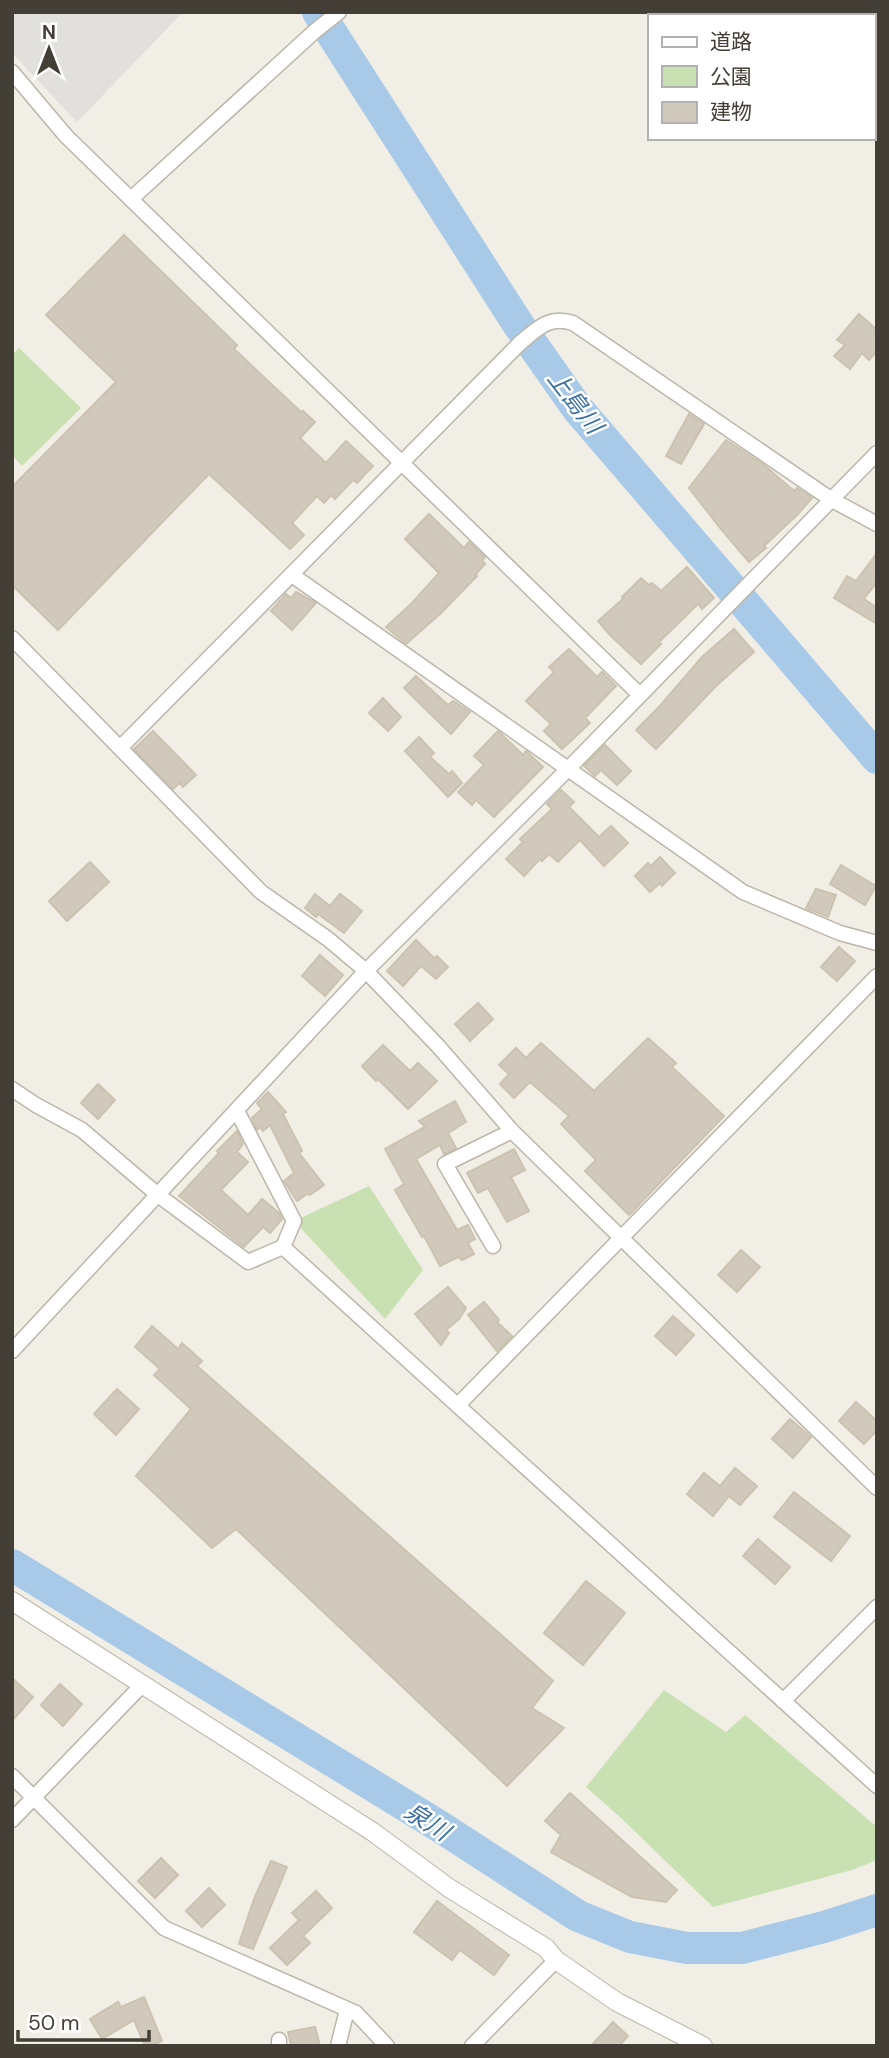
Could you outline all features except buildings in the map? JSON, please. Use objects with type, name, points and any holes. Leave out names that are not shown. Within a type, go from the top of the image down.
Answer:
[{"type":"street","points":[[131,199],[336,14]]},
{"type":"street","points":[[12,72],[66,136],[640,695]]},
{"type":"street","points":[[120,748],[520,343],[545,323],[562,319],[573,323],[832,500],[877,524]]},
{"type":"street","points":[[15,1344],[366,971],[877,453]]},
{"type":"street","points":[[292,575],[743,891],[840,933],[877,943]]},
{"type":"street","points":[[12,638],[261,892],[328,939],[366,971],[438,1046],[512,1131],[877,1488]]},
{"type":"street","points":[[458,1405],[877,976]]},
{"type":"street","points":[[12,1089],[82,1130],[158,1195],[248,1262],[283,1247],[294,1221],[237,1111]]},
{"type":"street","points":[[493,1246],[445,1164],[512,1131]]},
{"type":"street","points":[[283,1247],[877,1786]]},
{"type":"street","points":[[12,1601],[373,1832],[449,1888],[546,1948],[556,1959],[617,2002],[703,2046]]},
{"type":"street","points":[[783,1701],[877,1607]]},
{"type":"street","points":[[12,1819],[143,1684]]},
{"type":"street","points":[[12,1776],[164,1928],[356,2013],[387,2046]]},
{"type":"street","points":[[472,2046],[556,1959]]},
{"type":"street","points":[[338,2046],[347,2010]]},
{"type":"green space","points":[[19,348],[81,408],[22,466],[12,455],[12,355]]},
{"type":"green space","points":[[369,1186],[423,1270],[385,1319],[294,1221]]},
{"type":"green space","points":[[664,1690],[726,1732],[745,1715],[877,1827],[877,1860],[852,1870],[713,1907],[586,1787]]},
{"type":"shaded area","points":[[12,12],[183,12],[77,122],[12,53]]},
{"type":"waterway","name":"上島川","points":[[318,12],[518,324],[577,408],[877,758]]},
{"type":"waterway","name":"泉川","points":[[12,1565],[439,1826],[578,1916],[630,1937],[687,1948],[742,1948],[877,1910]]}]
